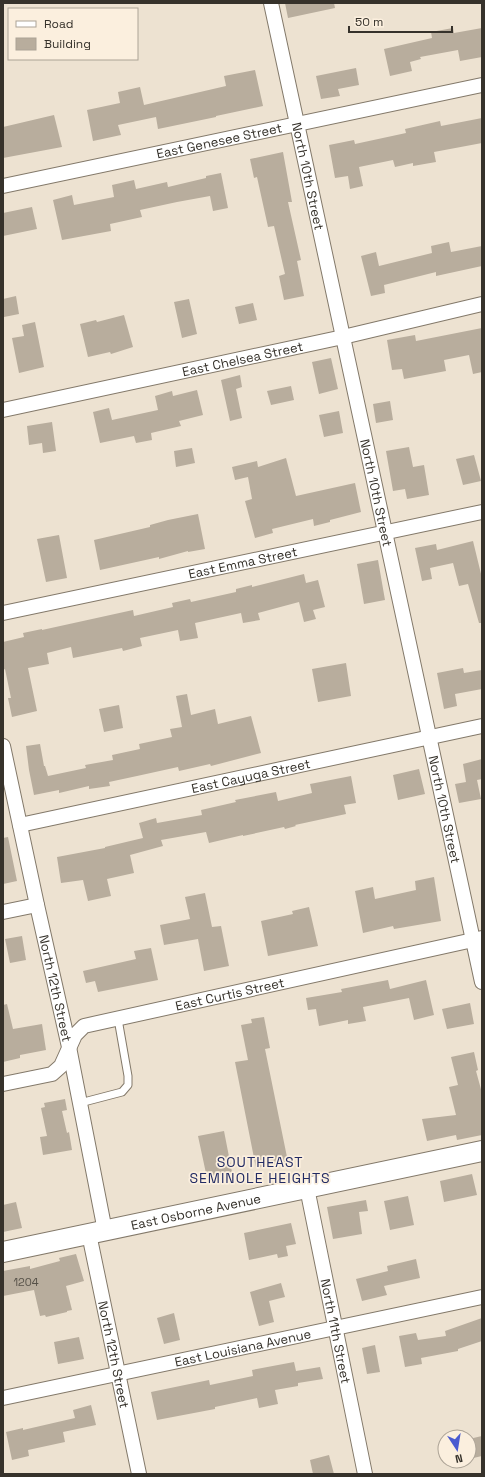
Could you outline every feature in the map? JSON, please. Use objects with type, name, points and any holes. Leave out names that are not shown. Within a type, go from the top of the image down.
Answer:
[{"type":"street","name":"North 10th Street","points":[[271,3],[429,738],[477,939],[482,982]]},
{"type":"street","name":"East Genesee Street","points":[[3,186],[482,85]]},
{"type":"street","name":"East Chelsea Street","points":[[3,410],[343,337],[482,304]]},
{"type":"street","name":"East Emma Street","points":[[3,613],[482,512]]},
{"type":"street","name":"East Cayuga Street","points":[[20,825],[482,726]]},
{"type":"street","name":"North 12th Street","points":[[3,746],[80,1103],[97,1233],[118,1373],[139,1474]]},
{"type":"street","points":[[3,912],[37,905]]},
{"type":"street","name":"East Curtis Street","points":[[3,1084],[52,1074],[61,1066],[75,1036],[84,1026],[477,939]]},
{"type":"street","name":"East Osborne Avenue","points":[[3,1252],[482,1152]]},
{"type":"street","name":"North 11th Street","points":[[307,1188],[365,1474]]},
{"type":"street","name":"East Louisiana Avenue","points":[[3,1398],[482,1297]]},
{"type":"lane","points":[[80,1103],[122,1092],[128,1085],[128,1076],[118,1019]]},
{"type":"building","points":[[285,3],[334,3],[335,8],[288,18]]},
{"type":"building","points":[[453,28],[454,33],[482,28],[482,57],[460,61],[458,50],[420,57],[421,59],[410,62],[412,71],[390,76],[384,49],[432,38],[431,32]]},
{"type":"building","points":[[356,68],[359,85],[338,89],[340,96],[321,99],[316,76]]},
{"type":"building","points":[[255,70],[263,106],[158,129],[156,117],[118,125],[121,135],[93,141],[87,110],[120,103],[118,92],[140,87],[144,105],[226,86],[224,76]]},
{"type":"building","points":[[54,115],[62,147],[3,158],[3,127]]},
{"type":"building","points":[[482,118],[482,143],[434,152],[436,162],[413,166],[413,163],[395,167],[393,160],[359,167],[363,186],[350,189],[348,176],[335,178],[329,145],[354,140],[355,144],[406,133],[405,129],[440,121],[441,126]]},
{"type":"building","points":[[283,152],[292,202],[288,202],[301,260],[297,261],[304,296],[284,300],[279,276],[285,274],[274,226],[268,227],[257,177],[254,178],[250,159]]},
{"type":"building","points":[[221,173],[228,208],[213,211],[210,196],[177,202],[140,210],[142,217],[110,224],[111,231],[62,240],[53,200],[72,195],[74,205],[114,197],[112,185],[134,180],[136,189],[167,182],[168,187]]},
{"type":"building","points":[[32,207],[37,229],[3,236],[3,213]]},
{"type":"building","points":[[449,242],[451,252],[482,246],[482,266],[436,276],[436,272],[384,285],[385,293],[371,296],[361,256],[376,252],[379,266],[432,253],[431,246]]},
{"type":"building","points":[[16,296],[19,314],[4,317],[3,299]]},
{"type":"building","points":[[189,299],[197,334],[182,338],[174,302]]},
{"type":"building","points":[[253,303],[257,320],[239,324],[235,307]]},
{"type":"building","points":[[124,315],[133,347],[111,354],[110,352],[88,357],[80,324],[96,320],[97,322]]},
{"type":"building","points":[[35,322],[44,367],[19,373],[12,338],[24,336],[22,325]]},
{"type":"building","points":[[482,328],[482,372],[473,374],[469,355],[444,360],[446,371],[404,379],[402,369],[392,370],[387,340],[415,335],[416,341]]},
{"type":"building","points":[[331,358],[338,389],[319,394],[312,362]]},
{"type":"building","points":[[240,375],[242,387],[236,389],[242,418],[230,421],[221,380]]},
{"type":"building","points":[[291,386],[294,400],[271,405],[267,391]]},
{"type":"building","points":[[197,390],[203,415],[179,421],[181,426],[151,433],[152,440],[136,443],[134,436],[100,443],[93,412],[109,408],[112,420],[158,410],[155,396],[172,391],[173,396]]},
{"type":"building","points":[[390,401],[393,420],[376,423],[373,404]]},
{"type":"building","points":[[339,411],[343,433],[324,437],[319,415]]},
{"type":"building","points":[[52,422],[56,451],[43,453],[42,443],[29,445],[27,426]]},
{"type":"building","points":[[409,447],[413,467],[424,465],[429,495],[407,499],[405,489],[393,491],[386,451]]},
{"type":"building","points":[[192,448],[195,463],[176,467],[174,451]]},
{"type":"building","points":[[474,455],[481,481],[463,485],[456,459]]},
{"type":"building","points":[[286,458],[296,496],[355,483],[361,512],[314,526],[313,519],[272,529],[273,533],[255,538],[245,501],[252,499],[248,477],[235,480],[232,467],[257,461],[258,467]]},
{"type":"building","points":[[198,514],[205,549],[188,551],[159,559],[159,557],[100,570],[94,540],[150,527],[150,525],[168,520]]},
{"type":"building","points":[[59,535],[67,578],[46,582],[37,539]]},
{"type":"building","points":[[473,541],[482,578],[482,623],[479,623],[468,584],[459,586],[453,563],[430,568],[432,579],[422,581],[415,548],[436,544],[437,550]]},
{"type":"building","points":[[378,560],[385,600],[364,604],[357,564]]},
{"type":"building","points":[[304,574],[306,583],[318,580],[325,607],[313,610],[316,619],[304,622],[299,602],[258,613],[260,620],[243,623],[241,613],[195,623],[198,638],[180,641],[178,630],[140,638],[142,646],[123,651],[122,648],[73,658],[71,647],[47,653],[49,664],[28,668],[37,711],[12,717],[8,698],[11,698],[5,669],[3,670],[3,642],[24,637],[23,633],[133,610],[134,616],[173,607],[172,603],[190,599],[191,602],[236,592],[236,589],[252,585],[252,587]]},
{"type":"building","points":[[346,663],[351,696],[318,702],[312,669]]},
{"type":"building","points":[[463,668],[464,673],[482,670],[482,689],[455,694],[457,706],[444,709],[437,673]]},
{"type":"building","points":[[187,694],[191,715],[215,709],[218,724],[251,716],[261,753],[211,766],[210,764],[179,771],[178,767],[109,782],[110,786],[89,789],[89,786],[59,793],[59,790],[34,795],[26,746],[40,744],[44,766],[48,776],[86,768],[85,765],[113,760],[112,755],[140,749],[139,744],[172,737],[170,729],[182,727],[176,696]]},
{"type":"building","points":[[119,705],[123,728],[104,732],[99,709]]},
{"type":"building","points":[[482,759],[482,779],[477,780],[481,799],[459,803],[455,784],[466,782],[463,764]]},
{"type":"building","points":[[419,769],[425,794],[398,800],[393,775]]},
{"type":"building","points":[[351,776],[356,803],[344,805],[346,814],[295,825],[296,826],[285,829],[284,827],[209,843],[206,832],[161,840],[163,846],[130,855],[134,873],[107,879],[111,896],[88,901],[83,880],[61,883],[57,857],[105,848],[143,838],[139,823],[156,818],[157,823],[202,815],[201,810],[236,802],[235,800],[276,792],[278,801],[312,793],[310,784]]},
{"type":"building","points":[[8,837],[17,881],[3,884],[3,838]]},
{"type":"building","points":[[434,877],[441,921],[394,929],[393,926],[363,933],[355,891],[373,887],[375,899],[416,890],[415,881]]},
{"type":"building","points":[[205,893],[212,927],[221,926],[229,966],[204,971],[198,939],[164,945],[160,925],[190,919],[185,897]]},
{"type":"building","points":[[309,907],[318,946],[268,956],[261,921],[293,914],[292,911]]},
{"type":"building","points":[[22,936],[26,960],[10,963],[5,939]]},
{"type":"building","points":[[151,948],[158,980],[98,992],[95,981],[86,983],[83,971],[136,959],[134,951]]},
{"type":"building","points":[[388,980],[390,989],[426,980],[434,1015],[414,1020],[409,998],[363,1007],[366,1021],[348,1024],[348,1020],[319,1026],[316,1009],[308,1010],[306,998],[342,992],[341,989]]},
{"type":"building","points":[[470,1003],[474,1024],[447,1029],[442,1009]]},
{"type":"building","points":[[7,1004],[13,1029],[42,1024],[46,1050],[20,1055],[20,1058],[3,1062],[3,1005]]},
{"type":"building","points":[[264,1017],[270,1048],[265,1049],[288,1162],[256,1168],[235,1062],[248,1060],[241,1025],[252,1023],[251,1019]]},
{"type":"building","points":[[474,1052],[478,1070],[476,1071],[482,1093],[482,1135],[457,1140],[456,1135],[427,1141],[422,1119],[456,1115],[449,1087],[458,1085],[451,1057]]},
{"type":"building","points":[[65,1099],[67,1110],[62,1111],[67,1133],[69,1132],[72,1150],[43,1155],[40,1137],[47,1136],[41,1108],[45,1107],[44,1103]]},
{"type":"building","points":[[224,1131],[232,1172],[207,1178],[198,1136]]},
{"type":"building","points":[[472,1174],[477,1195],[444,1202],[440,1181]]},
{"type":"building","points":[[408,1196],[414,1225],[390,1230],[384,1201]]},
{"type":"building","points":[[366,1200],[368,1211],[359,1212],[362,1234],[333,1239],[327,1207]]},
{"type":"building","points":[[16,1202],[22,1228],[3,1232],[3,1205]]},
{"type":"building","points":[[291,1223],[296,1244],[286,1246],[288,1256],[278,1258],[277,1254],[249,1260],[244,1233]]},
{"type":"building","points":[[76,1254],[84,1281],[66,1286],[72,1310],[46,1317],[45,1315],[40,1316],[34,1290],[3,1296],[3,1271],[30,1266],[30,1269],[60,1261],[59,1258]]},
{"type":"building","points":[[416,1259],[420,1278],[384,1286],[387,1295],[362,1301],[356,1279],[388,1271],[387,1266]]},
{"type":"building","points":[[281,1283],[285,1297],[269,1301],[274,1322],[259,1326],[250,1292]]},
{"type":"building","points":[[174,1313],[180,1340],[164,1344],[157,1318]]},
{"type":"building","points":[[482,1318],[482,1341],[458,1349],[458,1351],[421,1358],[422,1364],[405,1367],[399,1336],[416,1333],[418,1340],[446,1336],[445,1331]]},
{"type":"building","points":[[79,1337],[84,1359],[58,1364],[54,1342]]},
{"type":"building","points":[[375,1345],[380,1372],[367,1374],[362,1348]]},
{"type":"building","points":[[294,1362],[296,1371],[320,1367],[323,1379],[298,1383],[298,1386],[275,1390],[278,1404],[259,1408],[257,1398],[215,1407],[215,1409],[157,1420],[151,1392],[209,1380],[210,1385],[253,1376],[252,1370]]},
{"type":"building","points":[[91,1405],[96,1425],[63,1432],[65,1442],[28,1450],[29,1456],[12,1460],[6,1432],[23,1428],[23,1430],[75,1418],[73,1410]]},
{"type":"building","points":[[482,1436],[482,1456],[477,1457],[477,1437]]},
{"type":"building","points":[[329,1455],[334,1474],[313,1474],[310,1460]]},
{"type":"district","name":"SOUTHEAST SEMINOLE HEIGHTS","points":[[260,1170]]}]
